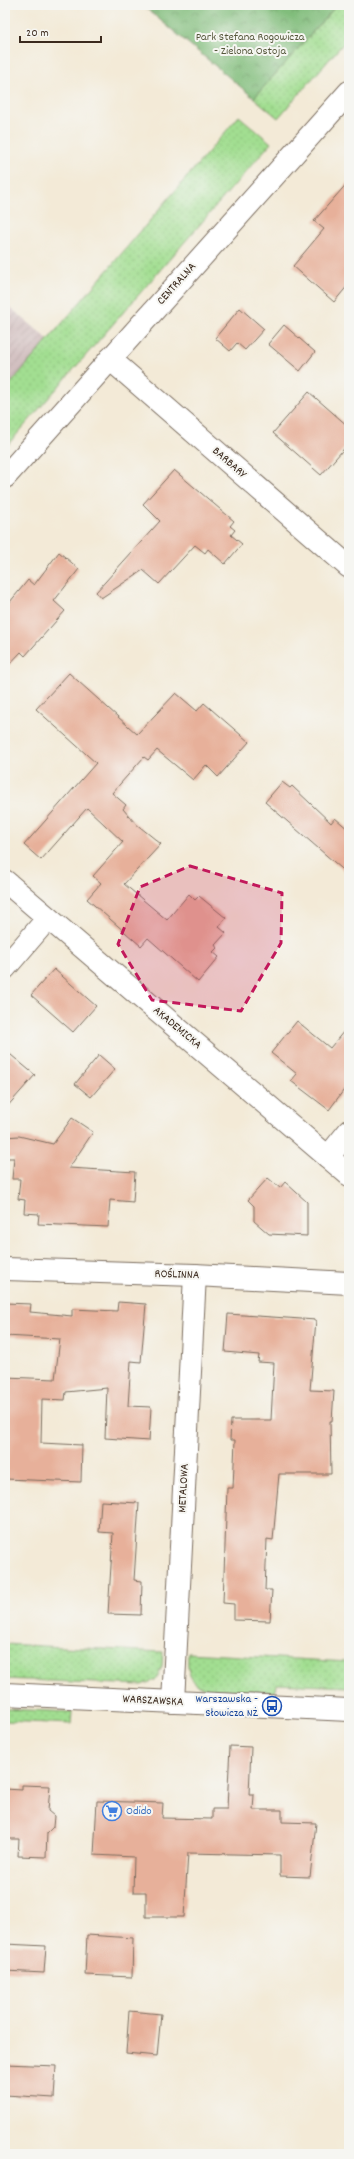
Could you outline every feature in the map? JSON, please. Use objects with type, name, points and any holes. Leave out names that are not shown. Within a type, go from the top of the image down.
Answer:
[{"type":"street","name":"CENTRALNA","points":[[5,477],[349,92]]},
{"type":"street","name":"BARBARY","points":[[110,359],[349,567]]},
{"type":"street","name":"AKADEMICKA","points":[[5,881],[349,1175]]},
{"type":"street","points":[[5,968],[48,918]]},
{"type":"street","points":[[328,1156],[349,1131]]},
{"type":"street","name":"ROŚLINNA","points":[[5,1269],[195,1275],[349,1283]]},
{"type":"street","name":"METALOWA","points":[[173,1702],[195,1275]]},
{"type":"street","name":"WARSZAWSKA","points":[[5,1694],[349,1710]]},
{"type":"highlighted area","points":[[190,866],[282,893],[281,943],[241,1011],[152,1000],[118,944],[140,887]]},
{"type":"shaded area","points":[[5,303],[49,340],[5,390]]},
{"type":"green space","name":"Park Stefana Rogowicza - Zielona Ostoja","points":[[142,5],[337,5],[254,98]]},
{"type":"green space","points":[[337,5],[349,5],[349,37],[278,118],[254,98]]},
{"type":"green space","points":[[239,116],[271,143],[5,448],[5,390]]},
{"type":"green space","points":[[5,1644],[163,1652],[162,1666],[156,1680],[141,1685],[5,1679]]},
{"type":"green space","points":[[188,1653],[349,1662],[349,1687],[276,1684],[275,1692],[207,1689],[192,1679],[188,1665]]},
{"type":"green space","points":[[5,1709],[72,1712],[71,1724],[5,1721]]},
{"type":"building","points":[[349,181],[349,284],[334,302],[293,266],[324,229],[314,221]]},
{"type":"building","points":[[240,308],[264,329],[245,350],[237,343],[230,351],[215,338]]},
{"type":"building","points":[[284,325],[315,352],[300,371],[268,344]]},
{"type":"building","points":[[309,392],[349,427],[349,443],[321,475],[273,433]]},
{"type":"building","points":[[174,470],[234,521],[230,526],[235,530],[231,535],[242,544],[225,564],[208,549],[205,553],[195,545],[159,584],[143,570],[101,598],[96,592],[160,521],[143,504]]},
{"type":"building","points":[[59,552],[79,569],[54,601],[65,611],[25,656],[21,652],[5,669],[5,608],[28,580],[34,585]]},
{"type":"building","points":[[69,673],[137,734],[176,693],[197,711],[204,703],[249,742],[218,777],[206,765],[193,780],[157,750],[148,760],[144,757],[112,793],[126,805],[123,809],[135,823],[161,844],[124,884],[167,920],[189,894],[195,900],[199,896],[226,918],[219,927],[226,933],[215,945],[217,948],[213,952],[219,957],[198,982],[148,938],[141,946],[87,899],[101,883],[93,876],[123,842],[87,808],[41,860],[24,845],[96,763],[36,709]]},
{"type":"building","points":[[282,782],[290,788],[292,786],[331,823],[335,818],[349,830],[349,875],[265,802]]},
{"type":"building","points":[[54,969],[96,1006],[73,1032],[31,995]]},
{"type":"building","points":[[297,1021],[330,1048],[349,1025],[349,1083],[329,1110],[291,1081],[297,1074],[271,1053]]},
{"type":"building","points":[[5,1050],[35,1075],[5,1109]]},
{"type":"building","points":[[99,1055],[115,1069],[91,1097],[75,1084]]},
{"type":"building","points":[[72,1118],[93,1132],[69,1168],[135,1172],[133,1202],[110,1200],[108,1227],[38,1224],[39,1214],[24,1213],[25,1200],[18,1199],[20,1179],[12,1179],[14,1158],[5,1158],[5,1137],[19,1136],[53,1144]]},
{"type":"building","points":[[268,1178],[280,1188],[285,1182],[307,1202],[307,1236],[269,1234],[254,1221],[254,1206],[248,1200]]},
{"type":"building","points":[[118,1302],[146,1304],[141,1362],[131,1361],[128,1406],[151,1407],[149,1441],[105,1438],[107,1388],[66,1392],[65,1400],[42,1399],[41,1443],[82,1445],[81,1482],[5,1479],[5,1377],[55,1379],[60,1339],[5,1336],[5,1303],[31,1304],[30,1312],[72,1316],[72,1309],[117,1311]]},
{"type":"building","points":[[228,1314],[316,1320],[310,1390],[334,1391],[332,1421],[330,1421],[331,1474],[279,1474],[273,1540],[267,1539],[265,1590],[272,1590],[270,1621],[234,1620],[234,1604],[223,1603],[227,1488],[233,1488],[235,1440],[230,1440],[231,1420],[271,1420],[274,1363],[258,1362],[259,1355],[225,1352]]},
{"type":"building","points":[[101,1501],[139,1503],[134,1580],[142,1581],[141,1615],[108,1614],[113,1533],[99,1532]]},
{"type":"building","points":[[230,1746],[251,1747],[249,1795],[254,1795],[253,1810],[282,1810],[282,1822],[316,1823],[310,1877],[280,1876],[280,1855],[188,1853],[184,1917],[146,1917],[146,1892],[133,1892],[134,1857],[94,1855],[97,1801],[163,1803],[162,1818],[212,1819],[212,1809],[227,1809]]},
{"type":"building","points":[[22,1785],[50,1786],[48,1811],[54,1816],[53,1827],[47,1833],[46,1857],[18,1856],[19,1839],[5,1839],[5,1789],[22,1790]]},
{"type":"building","points":[[87,1935],[133,1938],[132,1977],[85,1975]]},
{"type":"building","points":[[5,1944],[46,1946],[44,1973],[5,1971]]},
{"type":"building","points":[[129,2011],[161,2014],[157,2056],[126,2053]]},
{"type":"building","points":[[5,2064],[56,2066],[54,2098],[5,2095]]},
{"type":"place","name":"Warszawska - Słowicza NŻ","points":[[272,1706]]},
{"type":"place","name":"Odido","points":[[112,1811]]}]
